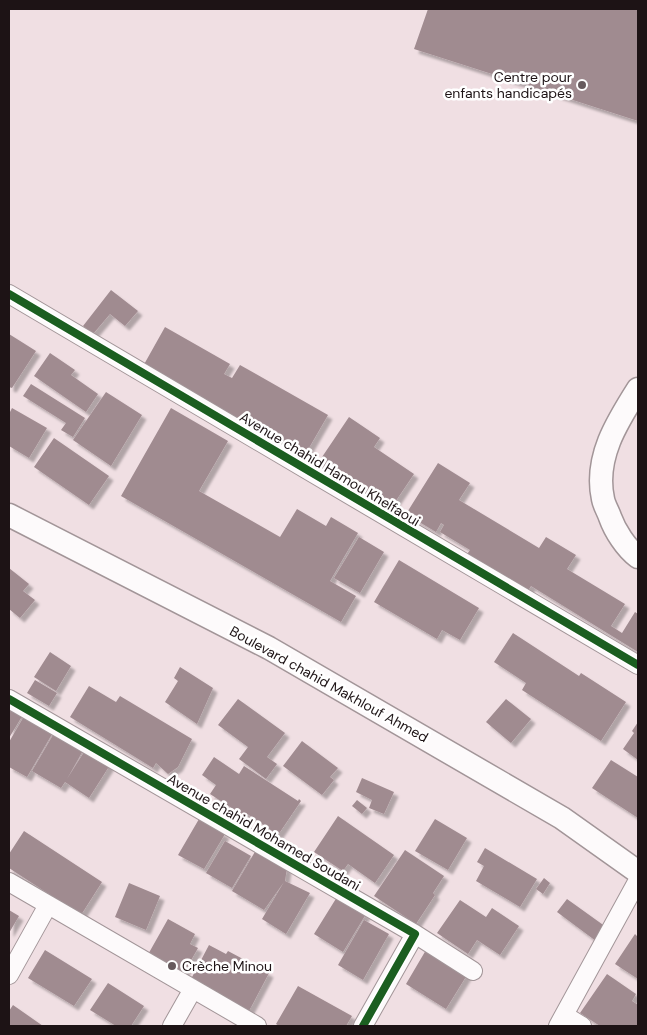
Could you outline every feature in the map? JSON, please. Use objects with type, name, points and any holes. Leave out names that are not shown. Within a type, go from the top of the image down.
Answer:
[{"type":"main road","points":[[638,389],[610,437],[602,465],[603,498],[614,528],[638,557]]},
{"type":"main road","name":"Boulevard chahid Makhlouf Ahmed","points":[[9,515],[269,648],[562,818],[638,872]]},
{"type":"street","name":"Avenue chahid Hamou Khelfaoui","points":[[9,294],[638,665]]},
{"type":"street","name":"Avenue chahid Mohamed Soudani","points":[[9,699],[416,934],[473,971]]},
{"type":"street","points":[[582,1026],[561,1021],[638,880]]},
{"type":"street","points":[[9,882],[257,1026]]},
{"type":"street","points":[[9,975],[48,905]]},
{"type":"street","points":[[362,1026],[416,934]]},
{"type":"street","points":[[172,1026],[193,989]]},
{"type":"building","name":"Centre pour enfants handicapés","points":[[428,9],[638,9],[638,121],[414,49]]},
{"type":"building","points":[[111,290],[138,311],[125,326],[110,314],[93,334],[83,326]]},
{"type":"building","points":[[165,327],[230,364],[224,374],[232,378],[240,365],[328,415],[302,460],[142,368]]},
{"type":"building","points":[[9,334],[36,351],[12,388],[9,387]]},
{"type":"building","points":[[50,353],[75,370],[71,375],[98,394],[86,412],[34,376]]},
{"type":"building","points":[[31,384],[85,418],[73,437],[61,430],[66,423],[23,396]]},
{"type":"building","points":[[106,392],[142,415],[111,466],[73,440]]},
{"type":"building","points":[[12,408],[47,428],[29,458],[9,446],[9,414]]},
{"type":"building","points":[[171,408],[228,441],[199,491],[280,537],[297,509],[326,526],[331,517],[358,533],[330,581],[356,596],[341,622],[121,496]]},
{"type":"building","points":[[349,417],[380,438],[374,447],[414,474],[389,511],[318,463]]},
{"type":"building","points":[[54,438],[109,476],[89,505],[34,467]]},
{"type":"building","points":[[438,463],[470,483],[459,500],[539,548],[546,537],[576,555],[567,569],[625,604],[611,626],[622,633],[635,612],[638,614],[638,652],[531,586],[526,594],[465,557],[470,550],[440,532],[444,525],[441,523],[436,532],[406,514]]},
{"type":"building","points":[[359,537],[384,552],[360,593],[334,578]]},
{"type":"building","points":[[399,560],[479,608],[460,640],[442,630],[437,639],[374,602]]},
{"type":"building","points":[[9,568],[29,584],[23,591],[35,600],[20,618],[9,609]]},
{"type":"building","points":[[513,633],[579,676],[581,673],[626,702],[601,741],[522,690],[526,683],[494,662]]},
{"type":"building","points":[[50,652],[71,666],[56,691],[34,677]]},
{"type":"building","points":[[180,667],[213,688],[197,724],[165,702],[178,681],[174,678]]},
{"type":"building","points":[[35,680],[57,693],[49,706],[27,693]]},
{"type":"building","points":[[89,686],[116,702],[120,696],[192,739],[178,767],[168,774],[156,763],[153,768],[70,717]]},
{"type":"building","points":[[238,699],[285,733],[267,757],[277,764],[266,779],[239,759],[248,747],[218,725]]},
{"type":"building","points":[[506,699],[531,719],[511,743],[486,722]]},
{"type":"building","points":[[9,704],[24,713],[9,738]]},
{"type":"building","points":[[26,713],[55,729],[27,777],[9,767],[9,742]]},
{"type":"building","points":[[638,722],[638,760],[623,749],[634,733],[632,731]]},
{"type":"building","points":[[56,730],[85,747],[67,779],[86,749],[110,765],[89,798],[65,782],[61,788],[32,771]]},
{"type":"building","points":[[302,741],[338,768],[330,777],[334,780],[322,795],[283,766]]},
{"type":"building","points":[[214,757],[239,774],[244,766],[298,801],[299,799],[301,801],[278,835],[246,813],[244,816],[210,794],[216,785],[202,775]]},
{"type":"building","points":[[611,760],[638,777],[638,818],[592,788]]},
{"type":"building","points":[[362,778],[394,792],[384,814],[369,808],[372,800],[356,792]]},
{"type":"building","points":[[357,800],[367,808],[362,814],[352,806]]},
{"type":"building","points":[[338,816],[394,855],[375,883],[348,864],[343,871],[314,852]]},
{"type":"building","points":[[199,819],[225,834],[204,869],[178,855]]},
{"type":"building","points":[[435,819],[467,838],[448,870],[415,851]]},
{"type":"building","points":[[24,831],[102,882],[81,915],[9,868],[9,854]]},
{"type":"building","points":[[225,841],[251,856],[232,888],[206,873]]},
{"type":"building","points":[[485,848],[537,879],[520,907],[476,881],[484,866],[477,862]]},
{"type":"building","points":[[256,850],[287,868],[285,881],[310,893],[286,934],[262,919],[284,882],[264,910],[232,891]]},
{"type":"building","points":[[405,850],[444,876],[433,893],[435,895],[416,924],[374,896]]},
{"type":"building","points":[[544,878],[550,883],[543,894],[536,889]]},
{"type":"building","points":[[129,883],[160,896],[146,930],[115,917]]},
{"type":"building","points":[[337,897],[366,914],[343,952],[314,934]]},
{"type":"building","points":[[567,899],[606,927],[596,941],[557,912]]},
{"type":"building","points":[[460,900],[486,917],[492,908],[519,926],[500,955],[477,940],[468,954],[437,933]]},
{"type":"building","points":[[9,910],[19,916],[9,933]]},
{"type":"building","points":[[168,919],[195,934],[190,944],[198,948],[181,978],[146,958]]},
{"type":"building","points":[[364,920],[389,934],[363,980],[338,965]]},
{"type":"building","points":[[635,934],[638,937],[638,979],[615,964]]},
{"type":"building","points":[[209,945],[226,954],[228,951],[269,973],[249,1011],[191,979]]},
{"type":"building","points":[[45,950],[92,979],[74,1006],[28,978]]},
{"type":"building","points":[[426,950],[467,975],[446,1009],[406,984]]},
{"type":"building","points":[[607,974],[636,994],[632,1001],[638,1005],[638,1026],[600,1026],[580,1013]]},
{"type":"building","points":[[108,983],[144,1006],[131,1026],[116,1026],[90,1010]]},
{"type":"building","points":[[298,986],[352,1016],[346,1026],[279,1026],[276,1024]]},
{"type":"building","points":[[13,1005],[43,1026],[9,1026],[9,1011]]},
{"type":"cycle path","points":[[9,294],[638,665]]},
{"type":"cycle path","points":[[9,699],[415,934],[363,1026]]},
{"type":"place","name":"Centre pour enfants handicapés","points":[[582,85]]},
{"type":"place","name":"Crèche Minou","points":[[172,966]]}]
